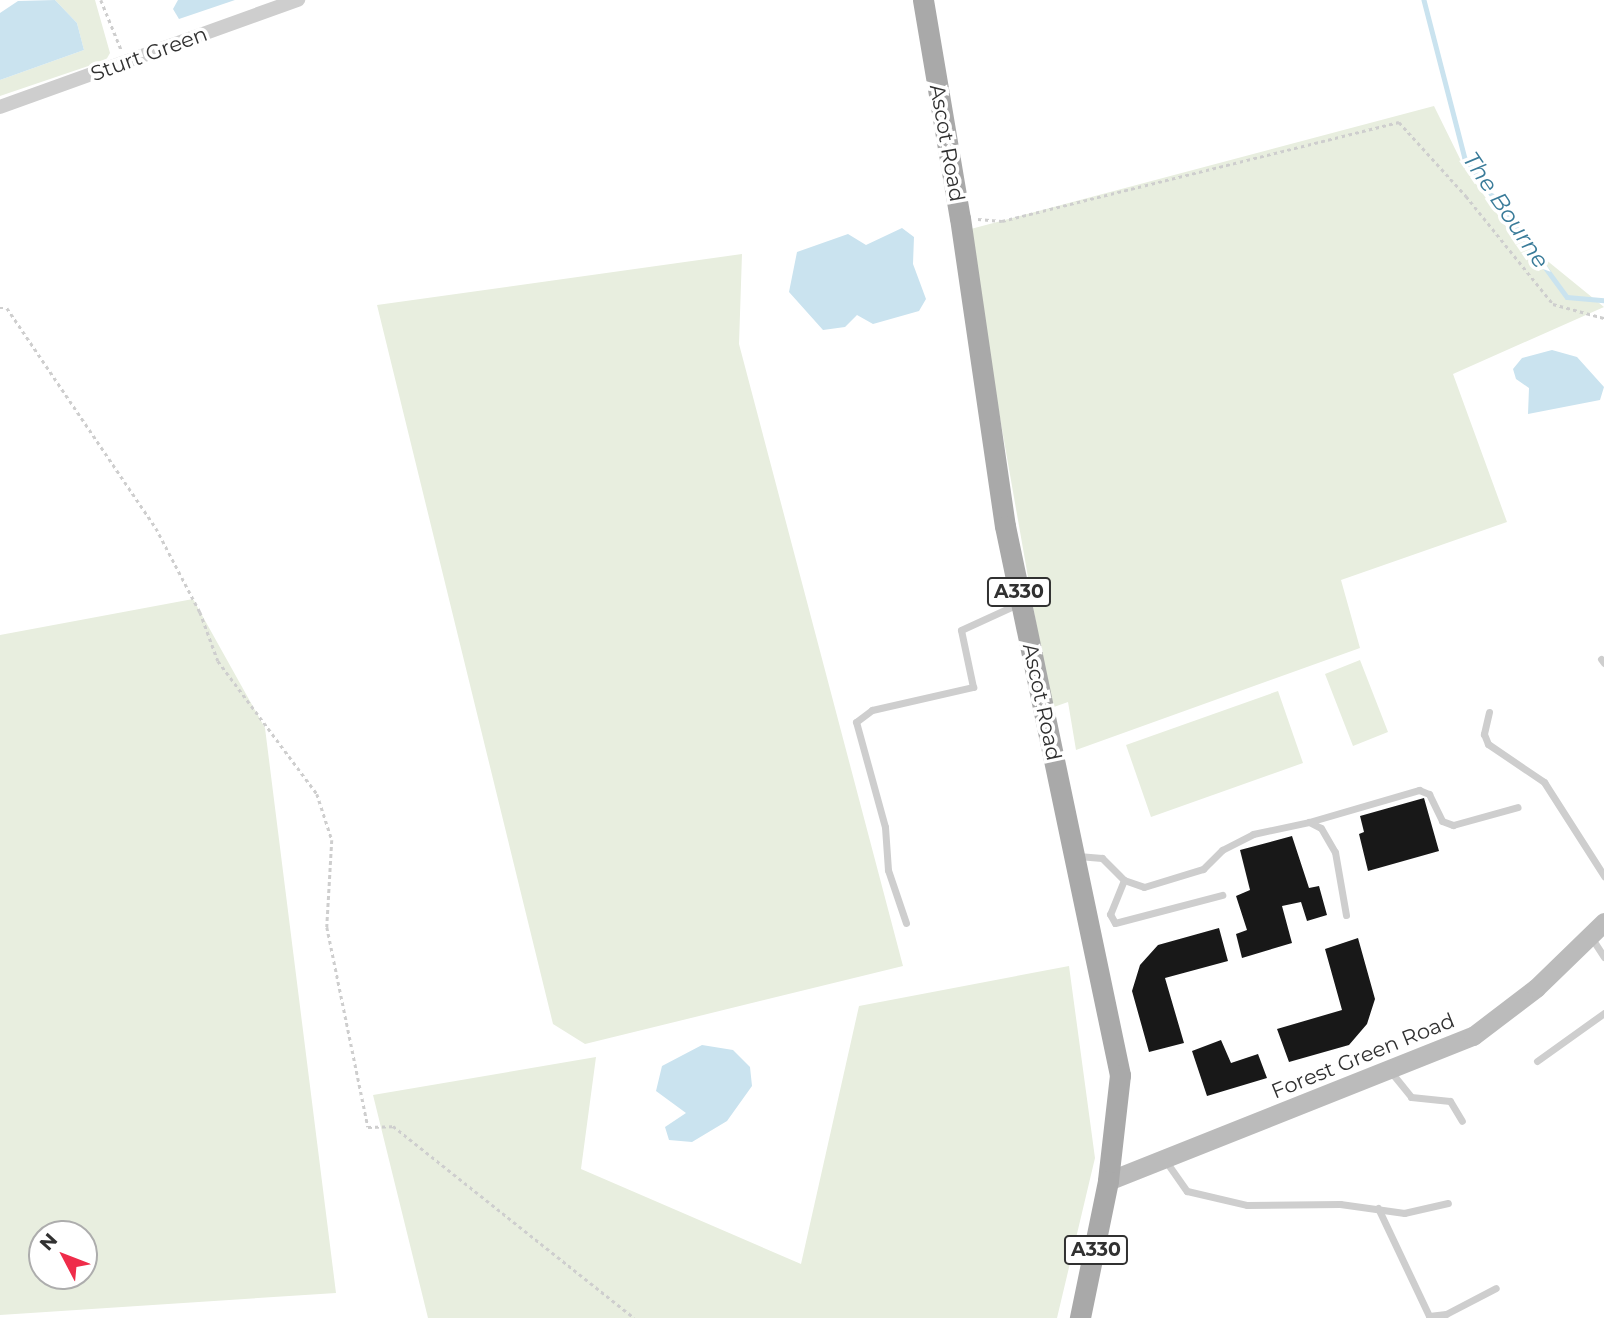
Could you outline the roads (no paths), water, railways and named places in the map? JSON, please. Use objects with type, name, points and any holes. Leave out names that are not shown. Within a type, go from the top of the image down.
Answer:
[{"type":"main road","name":"Ascot Road","points":[[923,0],[960,218],[1005,526],[1120,1075],[1108,1181],[1080,1318]]},
{"type":"main road","name":"Forest Green Road","points":[[1108,1181],[1391,1072],[1473,1036],[1494,1022],[1591,937],[1604,922]]},
{"type":"street","name":"Sturt Green","points":[[0,107],[298,0]]},
{"type":"lane","points":[[906,923],[888,870],[885,827],[856,722],[872,710],[973,687],[961,630],[1021,603]]},
{"type":"lane","points":[[1489,712],[1484,734],[1488,744],[1544,782],[1604,876]]},
{"type":"lane","points":[[1074,857],[1102,858],[1124,880],[1144,887],[1190,876],[1245,837],[1309,822],[1419,790],[1429,794],[1442,821],[1453,825],[1518,807]]},
{"type":"lane","points":[[1309,822],[1321,828],[1335,852],[1346,915]]},
{"type":"lane","points":[[1124,880],[1110,914],[1115,923],[1222,895]]},
{"type":"lane","points":[[1591,937],[1604,957]]},
{"type":"lane","points":[[1537,1061],[1604,1013]]},
{"type":"lane","points":[[1391,1072],[1411,1097],[1450,1101],[1462,1121]]},
{"type":"lane","points":[[1164,1160],[1187,1191],[1214,1200],[1247,1205],[1378,1208],[1404,1213],[1448,1202]]},
{"type":"lane","points":[[1378,1208],[1429,1316],[1446,1314],[1496,1288]]},
{"type":"water","points":[[55,0],[77,23],[84,50],[0,80],[0,13],[18,1]]},
{"type":"water","points":[[178,0],[235,0],[179,19],[173,9]]},
{"type":"water","points":[[902,228],[914,237],[913,264],[926,299],[919,311],[873,324],[857,315],[845,327],[823,330],[789,292],[797,252],[848,234],[866,245]]},
{"type":"water","points":[[1552,350],[1577,357],[1604,387],[1600,400],[1528,414],[1529,388],[1516,379],[1513,369],[1522,358]]},
{"type":"water","points":[[702,1045],[733,1050],[750,1067],[752,1086],[727,1121],[692,1142],[669,1140],[665,1127],[686,1113],[656,1091],[662,1066]]},
{"type":"waterway","name":"The Bourne","points":[[1424,0],[1465,158],[1567,297],[1604,300]]}]
